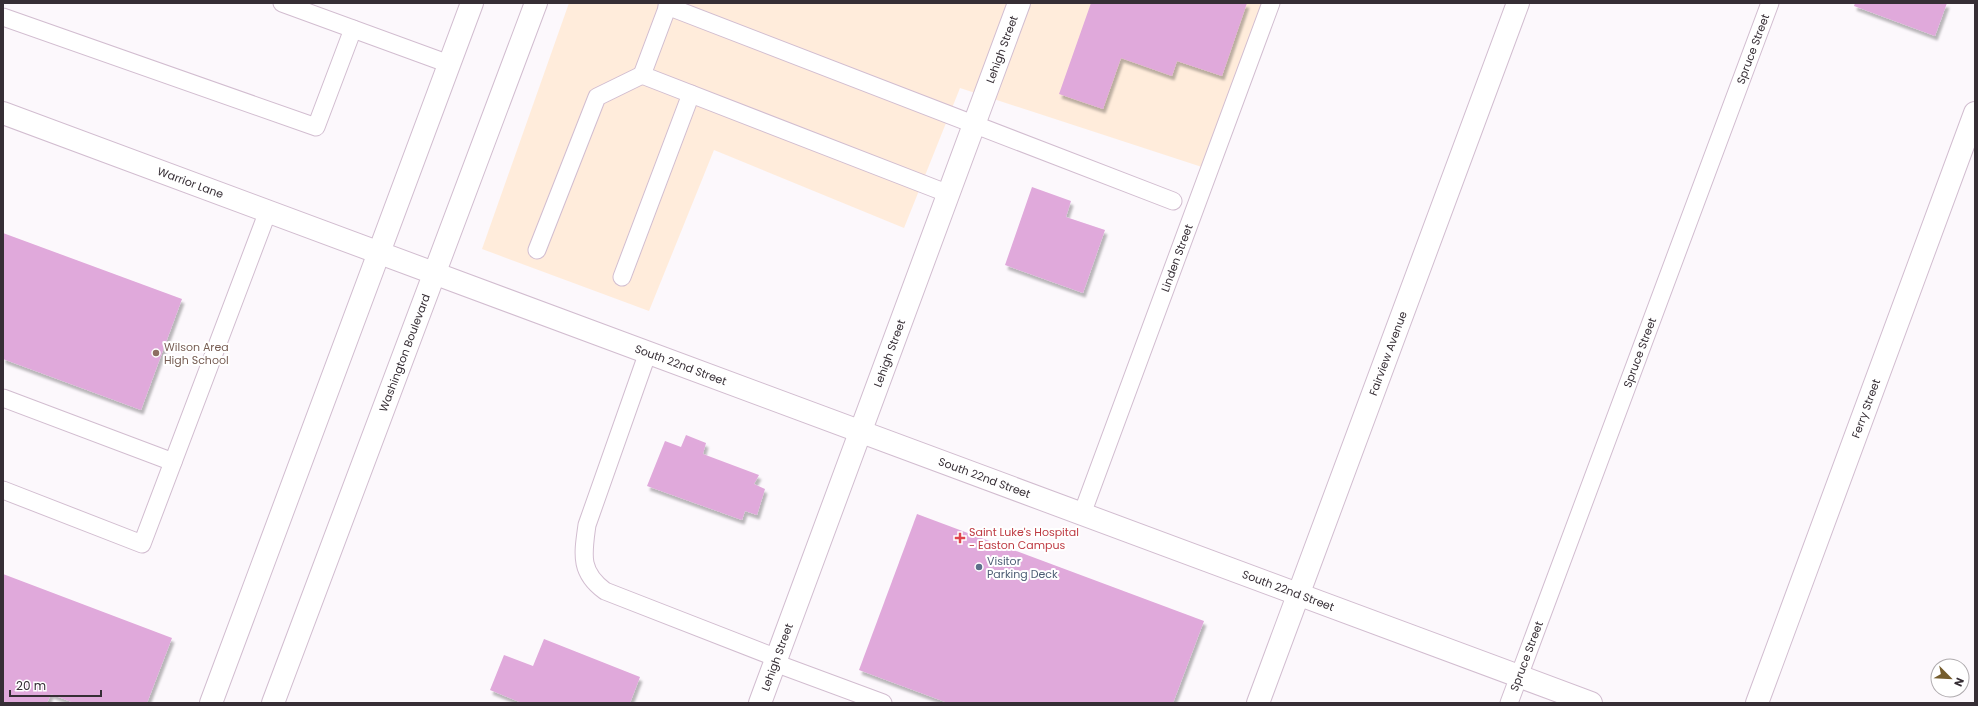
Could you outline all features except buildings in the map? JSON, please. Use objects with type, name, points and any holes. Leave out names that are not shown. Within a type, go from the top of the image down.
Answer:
[{"type":"street","points":[[211,703],[472,3]]},
{"type":"street","name":"Washington Boulevard","points":[[273,703],[536,3]]},
{"type":"street","name":"Lehigh Street","points":[[760,703],[1019,3]]},
{"type":"street","name":"Fairview Avenue","points":[[1258,703],[1518,3]]},
{"type":"street","name":"Warrior Lane","points":[[3,113],[379,253]]},
{"type":"street","name":"Ferry Street","points":[[1757,703],[1975,113]]},
{"type":"street","name":"South 22nd Street","points":[[379,253],[1591,703]]},
{"type":"lane","points":[[282,3],[449,64]]},
{"type":"lane","name":"Linden Street","points":[[1082,514],[1271,3]]},
{"type":"lane","name":"Spruce Street","points":[[1509,703],[1770,3]]},
{"type":"lane","points":[[537,250],[597,97],[642,75],[668,4],[974,125],[1173,201]]},
{"type":"lane","points":[[3,17],[316,127],[353,29]]},
{"type":"lane","points":[[642,75],[949,194]]},
{"type":"lane","points":[[622,277],[691,94]]},
{"type":"lane","points":[[3,490],[142,544],[268,211]]},
{"type":"lane","points":[[648,352],[587,525],[584,547],[585,567],[593,582],[605,591],[883,703]]},
{"type":"lane","points":[[3,398],[173,462]]},
{"type":"shaded area","points":[[569,3],[1275,3],[1208,169],[960,88],[904,228],[714,150],[649,311],[482,249]]},
{"type":"place","name":"Wilson Area High School","points":[[156,353]]},
{"type":"place","name":"Saint Luke's Hospital - Easton Campus","points":[[960,538]]},
{"type":"place","name":"Visitor Parking Deck","points":[[979,567]]}]
